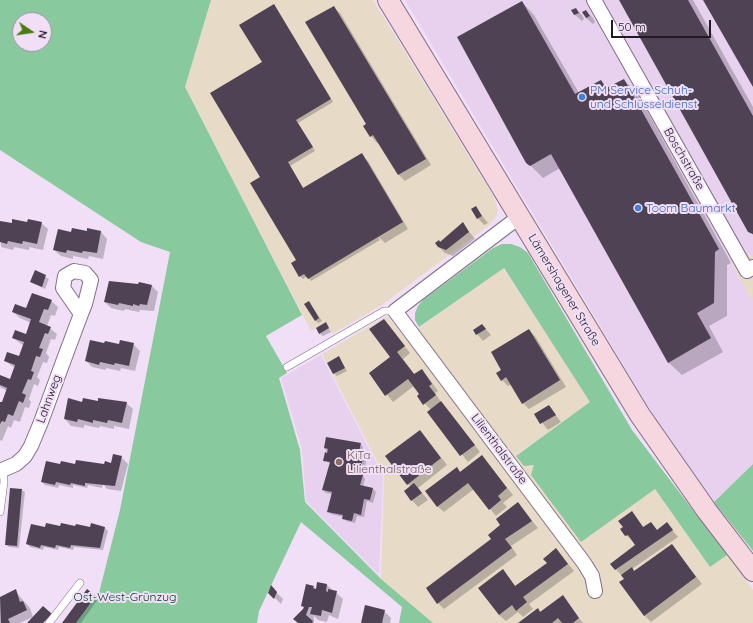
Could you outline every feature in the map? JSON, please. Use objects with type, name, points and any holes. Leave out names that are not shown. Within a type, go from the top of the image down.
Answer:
[{"type":"main road","name":"Lämershagener Straße","points":[[388,0],[640,415],[707,511],[753,571]]},
{"type":"street","name":"Boschstraße","points":[[594,0],[747,271],[753,267]]},
{"type":"street","points":[[395,311],[519,217]]},
{"type":"street","name":"Lilienthalstraße","points":[[395,311],[584,563],[592,576],[595,591]]},
{"type":"street","name":"Lahnweg","points":[[2,470],[16,464],[25,456],[31,446],[81,314]]},
{"type":"lane","points":[[286,367],[384,311],[395,311]]},
{"type":"lane","points":[[0,512],[4,482],[2,470]]},
{"type":"lane","points":[[48,623],[80,583]]},
{"type":"shaded area","points":[[211,0],[373,0],[494,197],[498,211],[495,219],[487,227],[380,306],[332,334],[326,322],[311,331],[185,87]]},
{"type":"shaded area","points":[[405,0],[753,0],[753,255],[739,255],[729,259],[751,298],[753,298],[753,464],[714,502],[654,416]]},
{"type":"shaded area","points":[[739,255],[753,255],[753,298],[751,299],[729,259]]},
{"type":"shaded area","points":[[503,268],[591,402],[516,455],[534,465],[655,489],[710,567],[727,555],[753,590],[753,623],[433,623],[381,579],[384,475],[322,354],[387,316],[405,338]]},
{"type":"shaded area","name":"KiTa Lilienthalstraße","points":[[321,355],[383,476],[379,575],[306,501],[302,449],[281,378]]},
{"type":"green space","name":"Ost-West-Grünzug","points":[[0,0],[211,0],[185,87],[302,315],[266,336],[287,373],[279,378],[300,450],[305,502],[381,579],[433,623],[399,623],[402,607],[301,522],[259,611],[257,623],[76,623],[99,593],[120,510],[170,252],[141,242],[0,150]]},
{"type":"green space","points":[[502,244],[511,244],[520,247],[528,253],[632,430],[727,555],[710,567],[655,489],[581,542],[531,475],[534,465],[524,466],[516,456],[590,402],[504,268],[419,327],[415,320],[415,313],[423,300],[493,248]]},
{"type":"green space","points":[[753,464],[753,551],[714,502]]},
{"type":"building","points":[[619,0],[688,0],[753,116],[753,234],[748,232]]},
{"type":"building","points":[[703,0],[753,0],[753,87]]},
{"type":"building","name":"Toom Baumarkt","points":[[522,1],[575,94],[601,80],[606,88],[624,79],[719,249],[715,252],[714,303],[697,313],[711,338],[668,363],[551,154],[530,166],[526,163],[457,37]]},
{"type":"building","points":[[274,4],[331,99],[296,120],[313,147],[288,162],[303,188],[362,153],[403,222],[308,279],[304,274],[299,277],[291,263],[296,260],[250,183],[260,177],[210,93],[262,62],[239,25]]},
{"type":"building","points":[[334,6],[426,159],[398,175],[373,135],[370,137],[363,126],[366,124],[305,22]]},
{"type":"building","points":[[576,8],[579,13],[574,15],[571,10]]},
{"type":"building","points":[[586,10],[590,16],[586,18],[582,12]]},
{"type":"building","points":[[476,206],[482,216],[477,219],[471,209]]},
{"type":"building","points":[[12,219],[27,222],[28,219],[42,222],[37,244],[23,241],[22,244],[8,241],[7,244],[0,242],[0,221],[12,223]]},
{"type":"building","points":[[463,222],[469,232],[446,250],[438,247],[435,243],[439,240],[440,242]]},
{"type":"building","points":[[72,228],[87,231],[87,228],[101,231],[97,253],[83,251],[82,253],[67,250],[66,253],[53,250],[58,229],[71,232]]},
{"type":"building","points":[[35,270],[46,275],[42,287],[30,282]]},
{"type":"building","points":[[109,281],[138,284],[139,282],[152,285],[147,305],[140,304],[139,306],[133,304],[133,306],[119,303],[118,305],[104,302]]},
{"type":"building","points":[[32,293],[52,300],[48,310],[44,309],[39,322],[51,327],[48,334],[45,333],[39,348],[43,349],[40,357],[36,356],[31,371],[34,372],[31,380],[28,379],[22,393],[26,395],[23,403],[19,401],[13,416],[8,414],[5,422],[2,421],[0,424],[0,402],[2,402],[7,388],[0,385],[0,375],[10,379],[15,365],[4,361],[7,352],[19,356],[24,342],[12,338],[15,330],[26,334],[31,319],[12,312],[15,304],[26,308]]},
{"type":"building","points":[[309,301],[319,318],[315,321],[304,304]]},
{"type":"building","points":[[384,319],[405,346],[397,352],[414,374],[422,369],[432,384],[429,386],[436,395],[423,405],[417,396],[419,394],[408,379],[385,396],[369,373],[390,357],[369,329]]},
{"type":"building","points":[[326,322],[329,328],[319,334],[316,328]]},
{"type":"building","points":[[482,324],[486,329],[476,335],[473,330]]},
{"type":"building","points":[[529,329],[560,380],[522,404],[506,377],[501,381],[496,373],[501,370],[491,352]]},
{"type":"building","points":[[90,340],[119,344],[120,340],[134,343],[129,366],[100,362],[99,365],[85,361]]},
{"type":"building","points":[[339,356],[345,368],[333,374],[327,363]]},
{"type":"building","points":[[68,398],[82,402],[83,398],[98,401],[98,398],[127,402],[122,423],[108,420],[107,423],[93,420],[93,423],[78,419],[77,422],[64,419]]},
{"type":"building","points":[[441,401],[475,445],[460,456],[427,412]]},
{"type":"building","points":[[549,405],[556,415],[540,424],[534,414]]},
{"type":"building","points":[[420,430],[441,458],[407,485],[385,456]]},
{"type":"building","points":[[326,437],[361,443],[358,456],[363,457],[360,474],[363,475],[360,485],[373,488],[370,500],[364,499],[361,515],[354,513],[352,521],[342,519],[343,515],[327,512],[332,492],[322,490],[330,462],[323,461],[325,452],[327,453],[328,449],[324,448]]},
{"type":"building","points":[[113,454],[122,456],[115,486],[85,483],[85,486],[71,483],[70,485],[56,482],[55,485],[41,482],[46,461],[60,464],[61,461],[75,464],[76,460],[104,464],[105,461],[111,463]]},
{"type":"building","points":[[482,455],[507,488],[498,496],[501,500],[489,510],[468,483],[437,507],[425,491],[457,467],[460,472]]},
{"type":"building","points":[[414,483],[422,493],[411,501],[404,491]]},
{"type":"building","points":[[10,488],[22,489],[17,546],[5,545]]},
{"type":"building","points":[[518,502],[532,521],[505,539],[512,548],[437,604],[426,588],[491,539],[488,535],[500,525],[496,519]]},
{"type":"building","points":[[632,511],[643,527],[651,522],[657,530],[667,522],[673,530],[615,570],[610,564],[635,545],[628,535],[625,536],[620,529],[623,527],[618,521]]},
{"type":"building","points":[[46,523],[60,526],[61,523],[75,526],[76,524],[90,527],[91,523],[105,527],[100,548],[71,545],[70,548],[56,545],[55,548],[41,545],[40,548],[26,544],[31,524],[45,527]]},
{"type":"building","points":[[672,544],[696,577],[644,616],[619,582],[624,579],[621,575],[632,567],[634,571]]},
{"type":"building","points":[[556,548],[568,564],[523,597],[527,602],[516,611],[512,605],[499,615],[478,588],[503,569],[515,586],[547,563],[543,559]]},
{"type":"building","points":[[317,582],[327,584],[326,591],[328,592],[328,589],[337,591],[332,613],[322,610],[321,616],[310,614],[312,607],[309,607],[306,615],[313,621],[312,623],[298,623],[293,619],[304,607],[301,606],[306,584],[314,586],[313,588],[316,589]]},
{"type":"building","points":[[271,585],[277,592],[274,599],[268,593]]},
{"type":"building","points":[[16,589],[20,602],[23,601],[27,610],[8,619],[10,623],[1,623],[0,597]]},
{"type":"building","points":[[87,589],[96,596],[76,623],[62,623]]},
{"type":"building","points":[[563,595],[579,618],[573,623],[562,623],[558,618],[552,623],[518,623],[538,608],[540,612]]},
{"type":"building","points":[[365,605],[385,610],[382,623],[361,623]]},
{"type":"building","points":[[43,606],[52,614],[43,623],[27,623]]},
{"type":"place","name":"PM Service Schuh- und Schlüsseldienst","points":[[582,97]]},
{"type":"place","name":"Toom Baumarkt","points":[[638,208]]},
{"type":"place","name":"KiTa Lilienthalstraße","points":[[339,462]]}]
